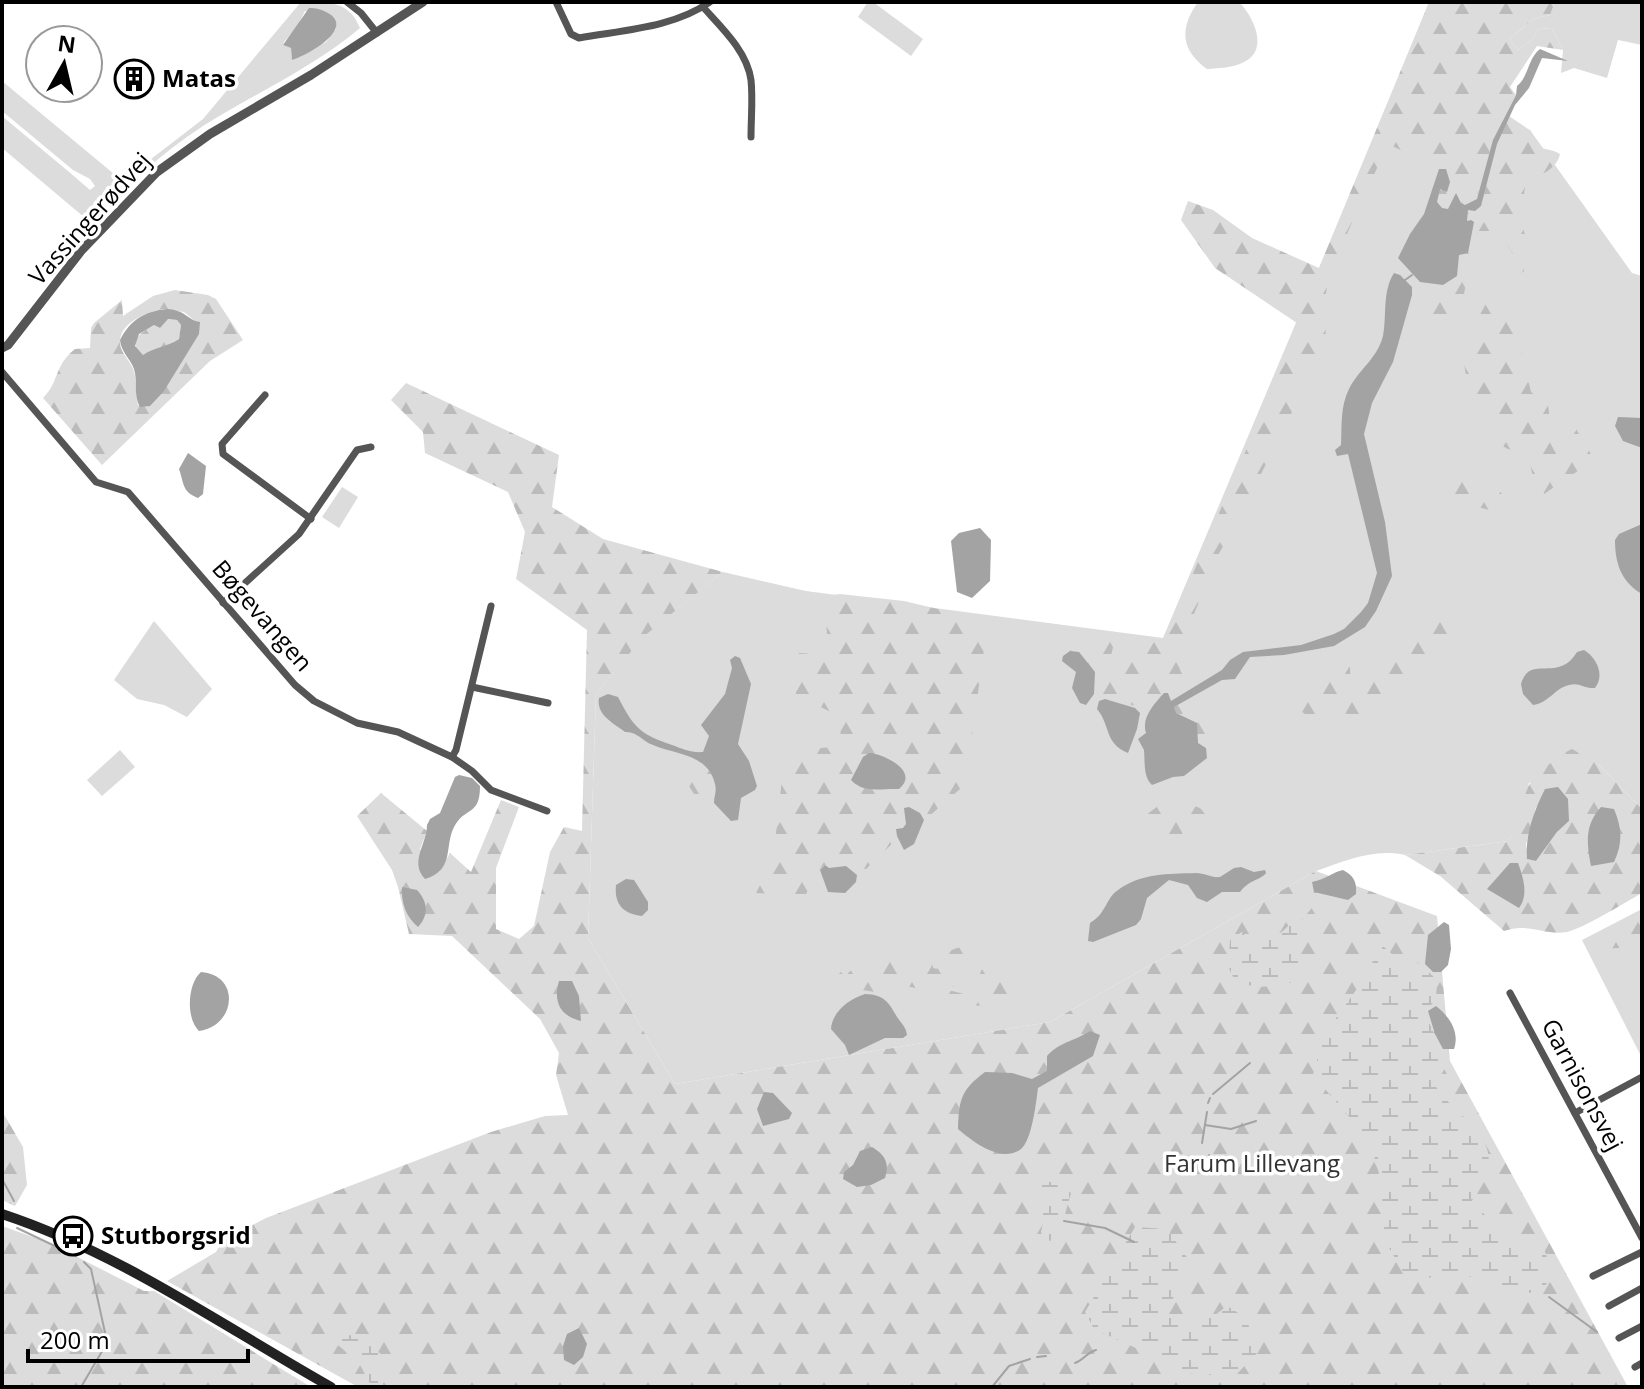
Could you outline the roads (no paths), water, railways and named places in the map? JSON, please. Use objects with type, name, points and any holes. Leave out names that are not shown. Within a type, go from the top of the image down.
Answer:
[{"type":"main road","points":[[2,1214],[87,1249],[154,1283],[331,1387]]},
{"type":"street","points":[[347,2],[361,13],[377,33]]},
{"type":"street","name":"Vassingerødvej","points":[[2,348],[8,345],[81,251],[157,172],[210,134],[423,2]]},
{"type":"street","points":[[556,2],[571,34],[579,38],[670,21],[706,4],[747,65],[751,78],[751,137]]},
{"type":"street","name":"Bøgevangen","points":[[2,372],[96,482],[128,492],[297,688],[314,701],[357,723],[398,732],[452,757],[491,790],[547,811]]},
{"type":"street","points":[[265,395],[222,444],[223,454],[311,519]]},
{"type":"street","points":[[223,603],[299,534],[357,450],[371,447]]},
{"type":"street","points":[[452,757],[491,606]]},
{"type":"street","points":[[472,687],[548,703]]},
{"type":"street","name":"Garnisonsvej","points":[[1510,993],[1642,1238]]},
{"type":"street","points":[[1575,1113],[1642,1077]]},
{"type":"street","points":[[1593,1276],[1642,1252]]},
{"type":"street","points":[[1609,1306],[1642,1288]]},
{"type":"street","points":[[1619,1338],[1642,1326]]},
{"type":"waterway","points":[[1405,280],[1412,275]]},
{"type":"waterway","points":[[1213,1094],[1250,1063]]},
{"type":"waterway","points":[[1208,1103],[1210,1098]]},
{"type":"waterway","points":[[1202,1143],[1207,1112]]},
{"type":"waterway","points":[[1205,1125],[1231,1129],[1256,1121]]},
{"type":"waterway","points":[[1209,1155],[1217,1168]]},
{"type":"waterway","points":[[2,1179],[14,1201]]},
{"type":"waterway","points":[[1064,1221],[1105,1228],[1134,1242]]},
{"type":"waterway","points":[[17,1228],[76,1256]]},
{"type":"waterway","points":[[81,1387],[104,1348],[106,1337],[91,1269],[84,1262]]},
{"type":"waterway","points":[[1549,1297],[1597,1332]]},
{"type":"waterway","points":[[1075,1363],[1096,1350]]},
{"type":"waterway","points":[[1037,1357],[1046,1356]]},
{"type":"waterway","points":[[992,1387],[1009,1366],[1030,1359]]},
{"type":"place","name":"Matas","points":[[134,79]]},
{"type":"place","name":"Stutborgsrid","points":[[73,1236]]},
{"type":"park label","name":"Farum Lillevang","points":[[1252,1164]]}]
